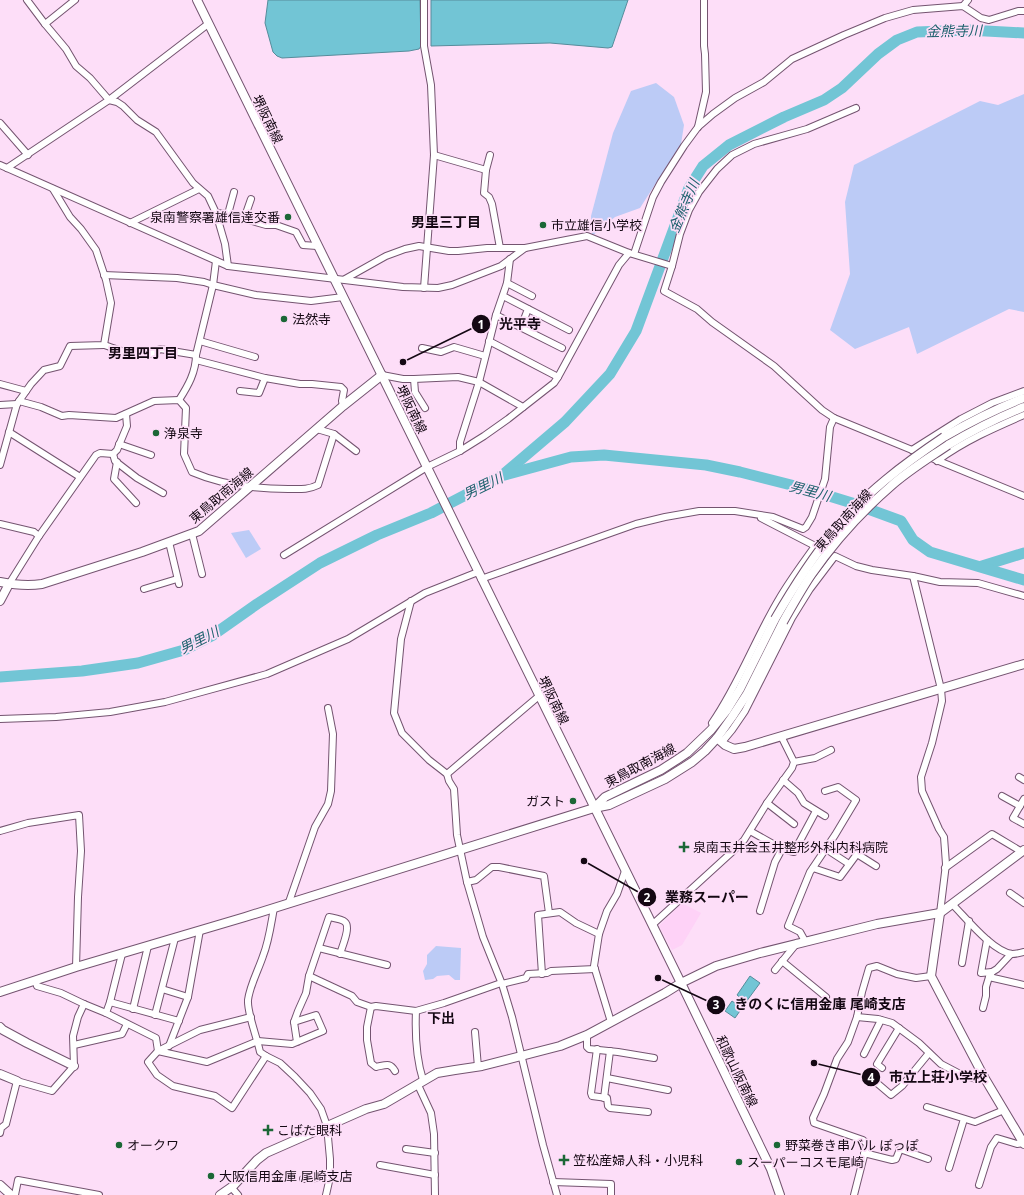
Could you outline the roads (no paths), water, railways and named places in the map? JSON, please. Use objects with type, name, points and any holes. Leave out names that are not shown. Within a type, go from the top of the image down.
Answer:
[{"type":"main road","name":"堺阪南線","points":[[197,0],[594,808]]},
{"type":"main road","name":"東鳥取南海線","points":[[0,582],[26,586],[42,584],[169,542],[202,529],[382,374]]},
{"type":"main road","name":"東鳥取南海線","points":[[594,808],[605,797],[661,770],[687,753],[711,730],[727,710],[740,689],[775,619],[804,571],[831,534],[883,481],[916,456],[971,421],[1024,398]]},
{"type":"main road","name":"東鳥取南海線","points":[[594,808],[609,805],[665,779],[692,762],[720,740],[747,694],[783,622],[811,576],[859,517],[892,485],[920,463],[975,429],[1024,407]]},
{"type":"main road","points":[[0,601],[9,584]]},
{"type":"main road","points":[[720,740],[734,749],[1024,664]]},
{"type":"main road","points":[[0,992],[76,967],[274,908],[289,902],[594,808]]},
{"type":"main road","name":"和歌山阪南線","points":[[594,808],[771,1169],[780,1195]]},
{"type":"main road","points":[[220,1195],[231,1187],[257,1160],[266,1154],[366,1109],[384,1104],[437,1073],[478,1067],[560,1046],[587,1035],[681,983],[716,966],[801,942],[877,924],[940,913],[1023,851]]},
{"type":"main road","points":[[940,913],[931,976],[984,1077],[1024,1143]]},
{"type":"main road","points":[[0,1027],[27,1043],[74,1066]]},
{"type":"main road","points":[[0,1074],[17,1081]]},
{"type":"main road","points":[[0,1185],[11,1195]]},
{"type":"street","points":[[27,0],[66,49],[76,66],[90,78],[110,100],[123,106],[137,120],[156,132],[193,183],[208,196],[216,213],[228,266]]},
{"type":"street","points":[[45,24],[75,0]]},
{"type":"street","points":[[424,0],[424,46],[431,85],[434,155],[424,288]]},
{"type":"street","points":[[698,127],[706,92],[704,0]]},
{"type":"street","points":[[963,6],[968,0]]},
{"type":"street","points":[[284,555],[460,451],[508,420],[554,383],[619,265],[633,254],[656,192],[672,164],[698,127],[713,114],[735,98],[764,82],[792,59],[885,18],[913,10],[963,6],[981,18],[989,20],[1018,11],[1024,11]]},
{"type":"street","points":[[7,168],[110,100],[208,24]]},
{"type":"street","points":[[856,108],[807,129],[754,144],[732,155],[716,169],[699,192],[689,210],[670,265],[664,291],[697,309],[712,322],[774,366],[822,410],[834,418],[1024,496]]},
{"type":"street","points":[[0,123],[28,155]]},
{"type":"street","points":[[434,155],[486,170]]},
{"type":"street","points":[[490,155],[486,170],[484,193],[489,196],[492,204],[500,248]]},
{"type":"street","points":[[0,165],[228,266],[403,287],[438,288],[452,285],[501,266],[526,248]]},
{"type":"street","points":[[52,189],[70,217],[81,229],[96,250],[112,303],[104,345]]},
{"type":"street","points":[[130,223],[199,189]]},
{"type":"street","points":[[228,214],[234,192]]},
{"type":"street","points":[[244,219],[251,200]]},
{"type":"street","points":[[216,213],[228,214],[266,225],[276,225],[296,232],[303,245],[317,246]]},
{"type":"street","points":[[345,279],[386,256],[419,246],[427,246],[458,252],[487,248],[526,248],[587,236],[633,254],[670,265]]},
{"type":"street","points":[[460,451],[460,442],[479,382],[496,315],[507,283],[510,259]]},
{"type":"street","points":[[179,400],[190,382],[213,285],[216,261]]},
{"type":"street","points":[[104,275],[177,278],[204,282],[256,295],[311,301],[343,297]]},
{"type":"street","points":[[507,283],[532,296]]},
{"type":"street","points":[[503,296],[569,330]]},
{"type":"street","points":[[521,327],[528,309]]},
{"type":"street","points":[[496,315],[562,348]]},
{"type":"street","points":[[200,341],[255,357]]},
{"type":"street","points":[[489,341],[558,378]]},
{"type":"street","points":[[0,465],[14,411],[18,403],[31,384],[44,370],[60,366],[70,346],[104,345],[133,355],[146,356],[154,354],[160,349],[196,357],[265,378],[300,384],[341,387],[344,390],[342,401],[343,406]]},
{"type":"street","points":[[422,348],[441,352],[454,347],[485,356]]},
{"type":"street","points":[[382,374],[403,379],[458,377],[479,382],[523,407]]},
{"type":"street","points":[[240,391],[259,393],[265,378]]},
{"type":"street","points":[[414,379],[415,392],[426,408]]},
{"type":"street","points":[[0,384],[26,391]]},
{"type":"street","points":[[912,450],[961,419],[992,403],[1024,391]]},
{"type":"street","points":[[0,405],[18,403],[41,407],[62,416],[69,415],[116,418],[154,400],[179,400],[186,408],[184,454],[192,472],[207,478],[263,489],[311,489],[318,485],[334,434]]},
{"type":"street","points":[[9,584],[39,536],[96,455],[100,453],[112,454],[117,450],[127,426],[126,414]]},
{"type":"street","points":[[937,461],[980,434],[1024,415]]},
{"type":"street","points":[[0,719],[56,717],[110,712],[165,702],[267,674],[348,639],[425,593],[478,573],[636,524],[665,517],[698,511],[735,511],[773,517],[802,529],[806,527],[812,517],[825,478],[830,427],[834,418]]},
{"type":"street","points":[[317,429],[334,434],[356,451]]},
{"type":"street","points":[[9,432],[80,477]]},
{"type":"street","points":[[119,444],[151,455]]},
{"type":"street","points":[[112,454],[115,461],[137,478],[163,493]]},
{"type":"street","points":[[117,462],[114,479],[136,504]]},
{"type":"street","points":[[756,515],[856,566],[940,582],[978,583],[1024,596]]},
{"type":"street","points":[[0,524],[34,532],[39,536]]},
{"type":"street","points":[[192,534],[202,574]]},
{"type":"street","points":[[144,589],[178,582],[169,542]]},
{"type":"street","points":[[700,740],[720,712],[779,599],[815,546]]},
{"type":"street","points":[[720,740],[732,730],[745,711],[792,618],[810,589],[835,556]]},
{"type":"street","points":[[913,576],[941,689],[942,700],[932,743],[921,777],[922,791],[944,837],[945,868],[940,913]]},
{"type":"street","points":[[411,601],[401,639],[394,712],[402,733],[429,760],[447,774],[454,789],[457,835],[467,882],[483,937],[502,983],[522,1055],[543,1145],[557,1195]]},
{"type":"street","points":[[447,774],[539,696]]},
{"type":"street","points":[[289,902],[315,827],[328,804],[331,791],[333,734],[328,708]]},
{"type":"street","points":[[652,926],[744,840],[767,803],[792,768],[794,762],[781,736]]},
{"type":"street","points":[[794,762],[815,758],[832,750]]},
{"type":"street","points":[[783,780],[798,793],[804,803],[825,816]]},
{"type":"street","points":[[775,970],[801,942],[800,932],[788,926],[813,868],[856,800],[838,787],[825,790]]},
{"type":"street","points":[[1002,796],[1020,806]]},
{"type":"street","points":[[1024,799],[1013,818],[1024,824]]},
{"type":"street","points":[[767,803],[794,824]]},
{"type":"street","points":[[750,831],[782,849],[794,852],[816,811]]},
{"type":"street","points":[[0,831],[28,823],[79,815],[81,851],[76,967]]},
{"type":"street","points":[[945,868],[992,834],[1023,851]]},
{"type":"street","points":[[760,911],[775,862],[782,849]]},
{"type":"street","points":[[826,849],[849,864]]},
{"type":"street","points":[[813,868],[840,877],[857,854],[876,866]]},
{"type":"street","points":[[467,882],[476,880],[492,867],[544,876],[549,913]]},
{"type":"street","points":[[611,1022],[594,966],[599,934],[607,911],[617,894],[625,871]]},
{"type":"street","points":[[1010,893],[1024,903]]},
{"type":"street","points":[[953,904],[987,940],[1003,951],[1012,954],[1024,952]]},
{"type":"street","points":[[274,908],[264,955],[252,986],[248,1002],[260,1052],[280,1063],[310,1093],[321,1109],[327,1126],[330,1159],[330,1177],[326,1195]]},
{"type":"street","points":[[542,974],[538,915],[560,912],[576,923],[599,934]]},
{"type":"street","points":[[297,1042],[294,1022],[306,993],[309,976],[329,917],[344,921],[348,927],[340,954]]},
{"type":"street","points":[[962,963],[968,920]]},
{"type":"street","points":[[169,1046],[188,997],[200,930]]},
{"type":"street","points":[[155,1015],[175,938]]},
{"type":"street","points":[[987,940],[981,973],[990,974],[1024,985]]},
{"type":"street","points":[[133,1009],[148,946]]},
{"type":"street","points":[[319,948],[386,965]]},
{"type":"street","points":[[106,1013],[122,954]]},
{"type":"street","points":[[984,1008],[986,987],[990,974],[1012,954]]},
{"type":"street","points":[[782,961],[826,997]]},
{"type":"street","points":[[854,1195],[867,1144],[863,1140],[814,1123],[813,1118],[837,1059],[848,1042],[857,1017],[869,968],[877,966],[897,974],[916,978],[931,976]]},
{"type":"street","points":[[309,976],[352,996],[357,1002],[371,1007],[376,1006],[416,1011],[502,983],[526,978],[528,974],[542,974],[551,971],[595,969]]},
{"type":"street","points":[[35,980],[37,986],[60,993],[106,1013],[156,1038],[158,1051]]},
{"type":"street","points":[[162,990],[188,997]]},
{"type":"street","points":[[110,1002],[179,1021]]},
{"type":"street","points":[[0,1133],[1,1128],[6,1124],[17,1081],[52,1091],[74,1066],[73,1036],[78,1017],[84,1004]]},
{"type":"street","points":[[371,1007],[367,1027],[370,1063],[376,1067],[389,1065],[392,1066],[395,1071]]},
{"type":"street","points":[[416,1011],[415,1036],[420,1082],[431,1113],[435,1153],[436,1195]]},
{"type":"street","points":[[158,1051],[207,1062],[258,1041],[292,1044],[323,1031],[316,1015],[294,1022]]},
{"type":"street","points":[[251,1017],[200,1030],[158,1051],[148,1062],[157,1075],[173,1086],[215,1096],[232,1108],[266,1056]]},
{"type":"street","points":[[857,1017],[892,1023],[920,1044],[941,1064],[960,1074],[976,1079],[984,1077]]},
{"type":"street","points":[[864,1054],[881,1020]]},
{"type":"street","points":[[74,1045],[122,1034],[127,1024]]},
{"type":"street","points":[[882,1068],[877,1064],[899,1028]]},
{"type":"street","points":[[475,1032],[478,1067]]},
{"type":"street","points":[[587,1035],[588,1048],[654,1058]]},
{"type":"street","points":[[597,1049],[591,1095],[593,1097],[608,1098],[608,1106],[610,1108],[648,1112]]},
{"type":"street","points":[[604,1098],[610,1051]]},
{"type":"street","points":[[871,1078],[891,1095],[902,1086],[929,1053]]},
{"type":"street","points":[[607,1078],[668,1090]]},
{"type":"street","points":[[927,1107],[975,1122],[1004,1110]]},
{"type":"street","points":[[949,1168],[964,1119]]},
{"type":"street","points":[[979,1185],[991,1147],[997,1138],[1017,1144],[1024,1143]]},
{"type":"street","points":[[406,1149],[435,1153]]},
{"type":"street","points":[[864,1153],[892,1160],[896,1159],[900,1149],[928,1159]]},
{"type":"street","points":[[380,1165],[435,1175]]},
{"type":"street","points":[[303,1179],[330,1177]]},
{"type":"street","points":[[15,1195],[18,1180],[63,1192],[99,1195]]},
{"type":"street","points":[[553,1182],[612,1184],[611,1195]]},
{"type":"street","points":[[231,1187],[238,1195]]},
{"type":"waterway","name":"金熊寺川","points":[[505,473],[565,422],[610,374],[636,331],[689,188],[703,166],[729,145],[784,117],[824,100],[842,88],[878,54],[897,40],[917,32],[968,30],[1024,33]]},
{"type":"waterway","name":"金熊寺川","points":[[0,677],[82,671],[138,663],[184,650],[213,635],[320,563],[377,535],[431,513],[501,476],[571,457],[604,455],[706,465],[803,488],[852,503],[901,521],[913,540],[930,552],[1024,580]]},
{"type":"waterway","points":[[982,566],[1024,553]]},
{"type":"place","name":"泉南警察署雄信達交番","points":[[288,217]]},
{"type":"place","name":"市立雄信小学校","points":[[543,225]]},
{"type":"place","name":"法然寺","points":[[284,319]]},
{"type":"place","name":"光平寺","points":[[403,362]]},
{"type":"place","name":"浄泉寺","points":[[156,433]]},
{"type":"place","name":"ガスト","points":[[573,801]]},
{"type":"place","name":"泉南玉井会玉井整形外科内科病院","points":[[684,847]]},
{"type":"place","name":"業務スーパー","points":[[584,861]]},
{"type":"place","name":"きのくに信用金庫 尾崎支店","points":[[658,978]]},
{"type":"place","name":"市立上荘小学校","points":[[814,1063]]},
{"type":"place","name":"こばた眼科","points":[[268,1130]]},
{"type":"place","name":"オークワ","points":[[119,1145]]},
{"type":"place","name":"野菜巻き串バル ぽっぽ","points":[[777,1145]]},
{"type":"place","name":"笠松産婦人科・小児科","points":[[564,1160]]},
{"type":"place","name":"スーパーコスモ尾崎","points":[[739,1162]]},
{"type":"place","name":"大阪信用金庫 尾崎支店","points":[[211,1176]]},
{"type":"district","name":"男里三丁目","points":[[446,222]]},
{"type":"district","name":"男里四丁目","points":[[143,353]]},
{"type":"district","name":"下出","points":[[441,1018]]},
{"type":"water label","name":"男里川","points":[[483,486]]},
{"type":"water label","name":"男里川","points":[[810,491]]},
{"type":"water label","name":"男里川","points":[[199,640]]}]
